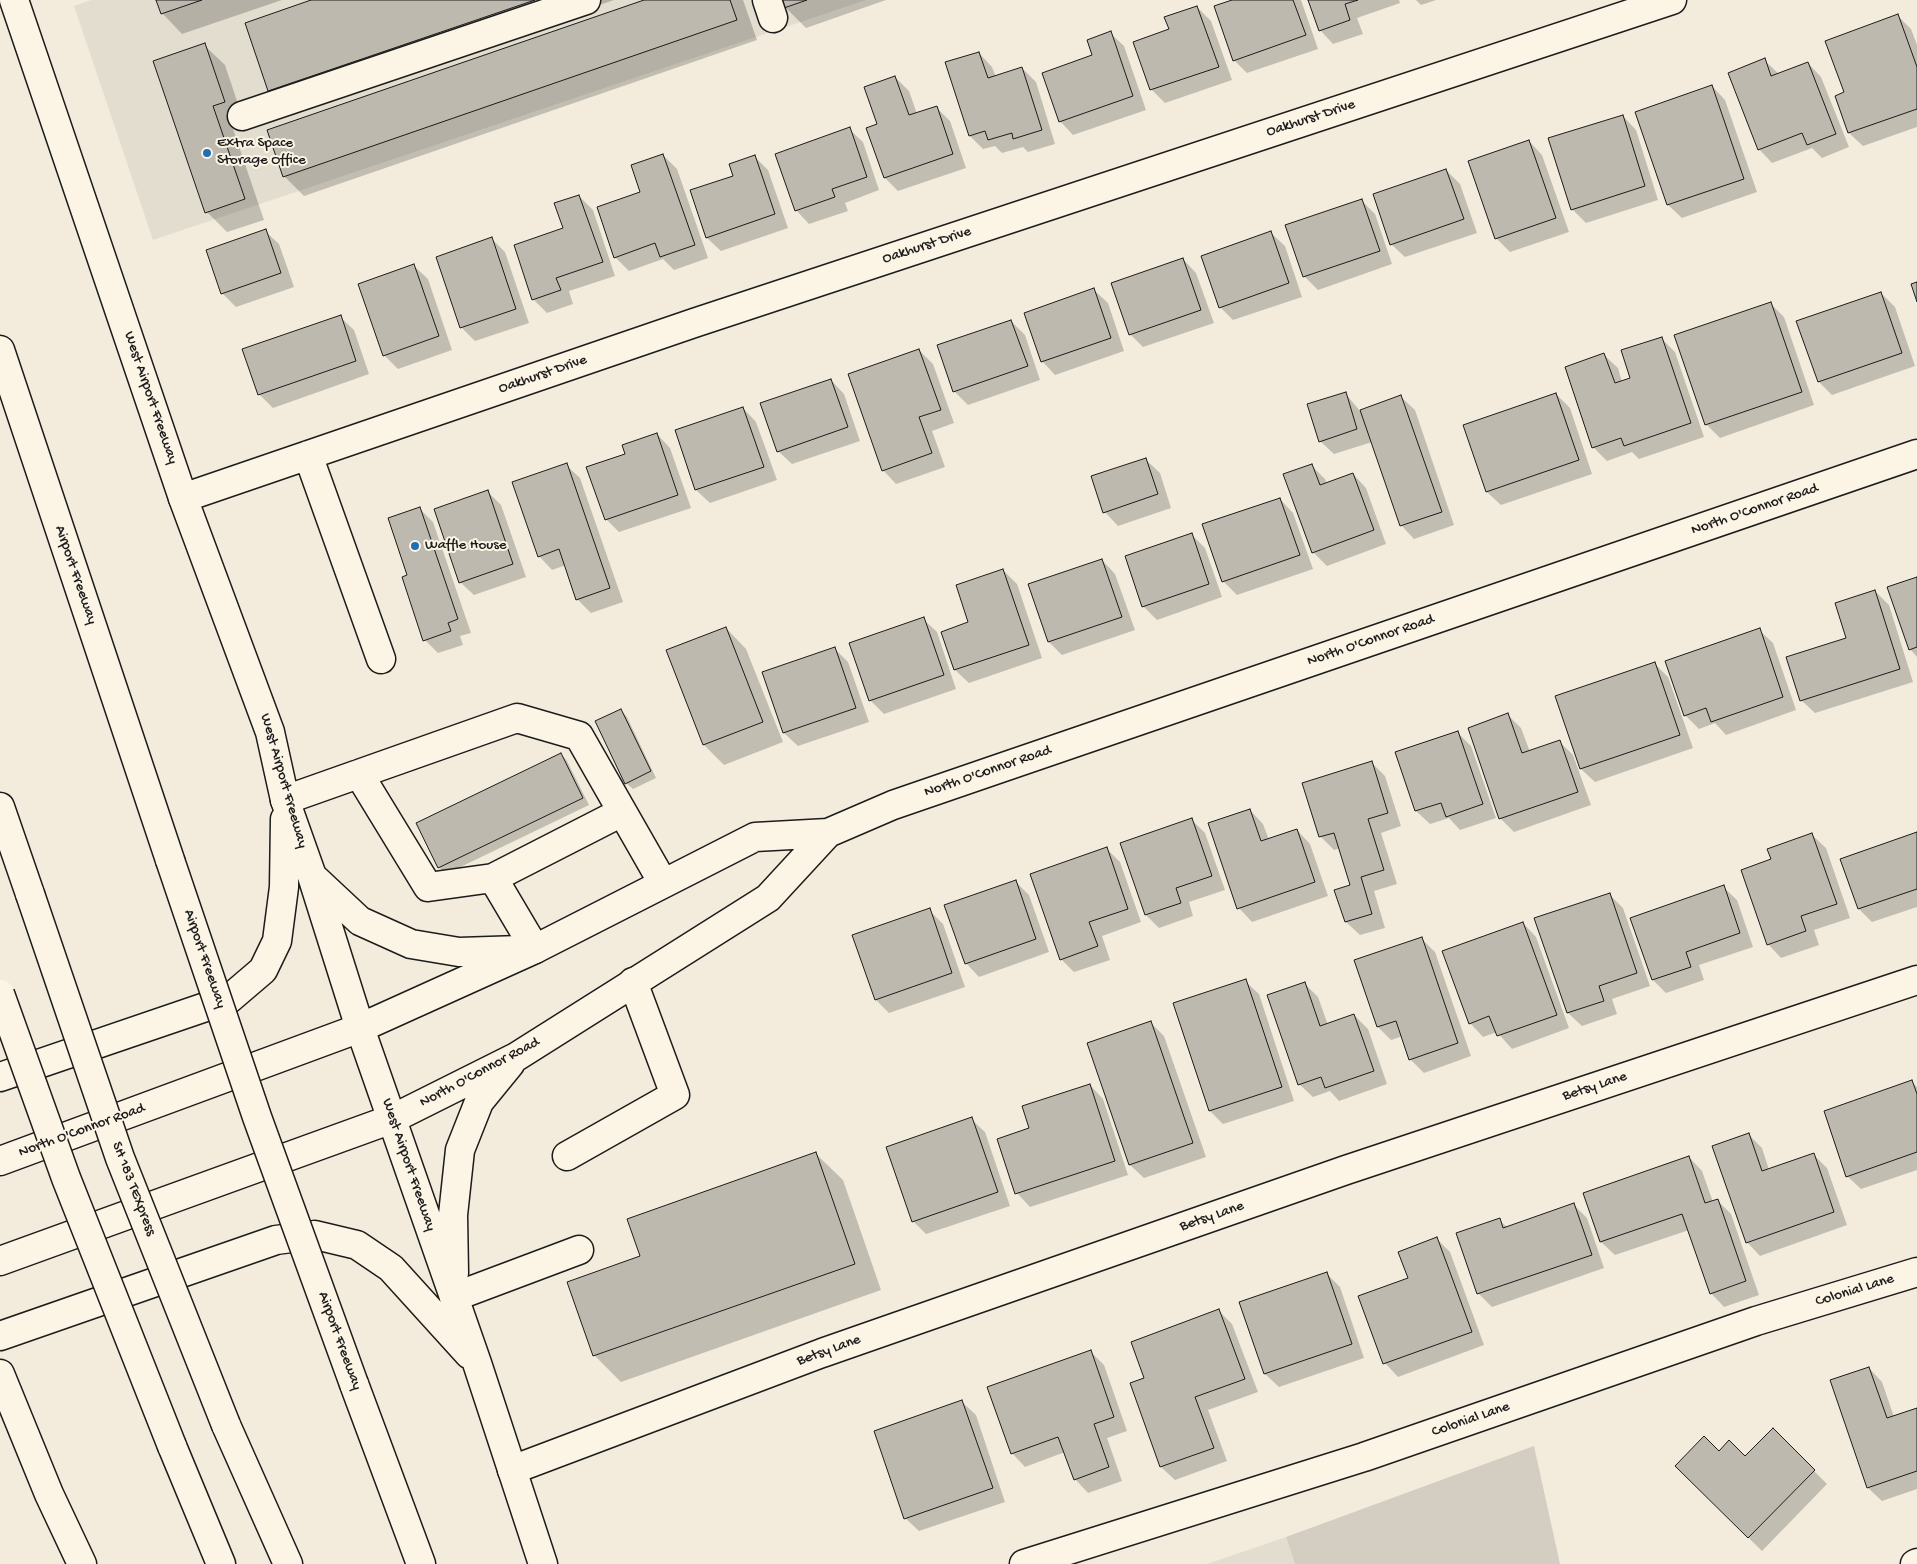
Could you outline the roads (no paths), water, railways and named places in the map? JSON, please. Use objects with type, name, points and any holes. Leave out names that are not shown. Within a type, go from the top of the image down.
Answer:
[{"type":"main road","name":"West Airport Freeway","points":[[14,0],[183,498],[270,732],[286,800],[360,1028],[477,1363],[543,1564]]},
{"type":"main road","points":[[242,116],[586,0]]},
{"type":"main road","name":"Oakhurst Drive","points":[[183,498],[694,323],[1672,0]]},
{"type":"main road","name":"Airport Freeway","points":[[0,350],[257,1117],[421,1564]]},
{"type":"main road","name":"North O'Connor Road","points":[[0,1161],[360,1028],[535,949],[755,837],[828,833],[893,805],[1917,454]]},
{"type":"main road","points":[[308,455],[381,659]]},
{"type":"main road","points":[[0,1077],[229,1000],[263,970],[277,941],[284,887],[286,800],[517,718],[579,736],[663,883]]},
{"type":"main road","points":[[360,774],[428,887],[493,878],[622,812]]},
{"type":"main road","name":"SH 183 TEXpress","points":[[0,807],[120,1158],[226,1425],[288,1564]]},
{"type":"main road","name":"North O'Connor Road","points":[[0,1261],[392,1119],[516,1057],[768,898],[828,833]]},
{"type":"main road","points":[[312,876],[360,921],[411,944],[459,952],[535,949],[493,878]]},
{"type":"main road","name":"Betsy Lane","points":[[512,1470],[822,1352],[1299,1186],[1917,980]]},
{"type":"main road","points":[[567,1156],[675,1095],[633,982]]},
{"type":"main road","points":[[0,994],[66,1178],[172,1446],[221,1564]]},
{"type":"main road","points":[[516,1057],[479,1102],[460,1150],[453,1215],[454,1297],[578,1250]]},
{"type":"main road","points":[[0,1336],[276,1240],[315,1235],[357,1245],[391,1268],[477,1363]]},
{"type":"main road","name":"Colonial Lane","points":[[1024,1564],[1364,1456],[1756,1321],[1917,1272]]},
{"type":"main road","points":[[0,1374],[49,1494],[82,1564]]},
{"type":"place","name":"Extra Space Storage Office","points":[[207,153]]},
{"type":"place","name":"Waffle House","points":[[415,546]]}]
